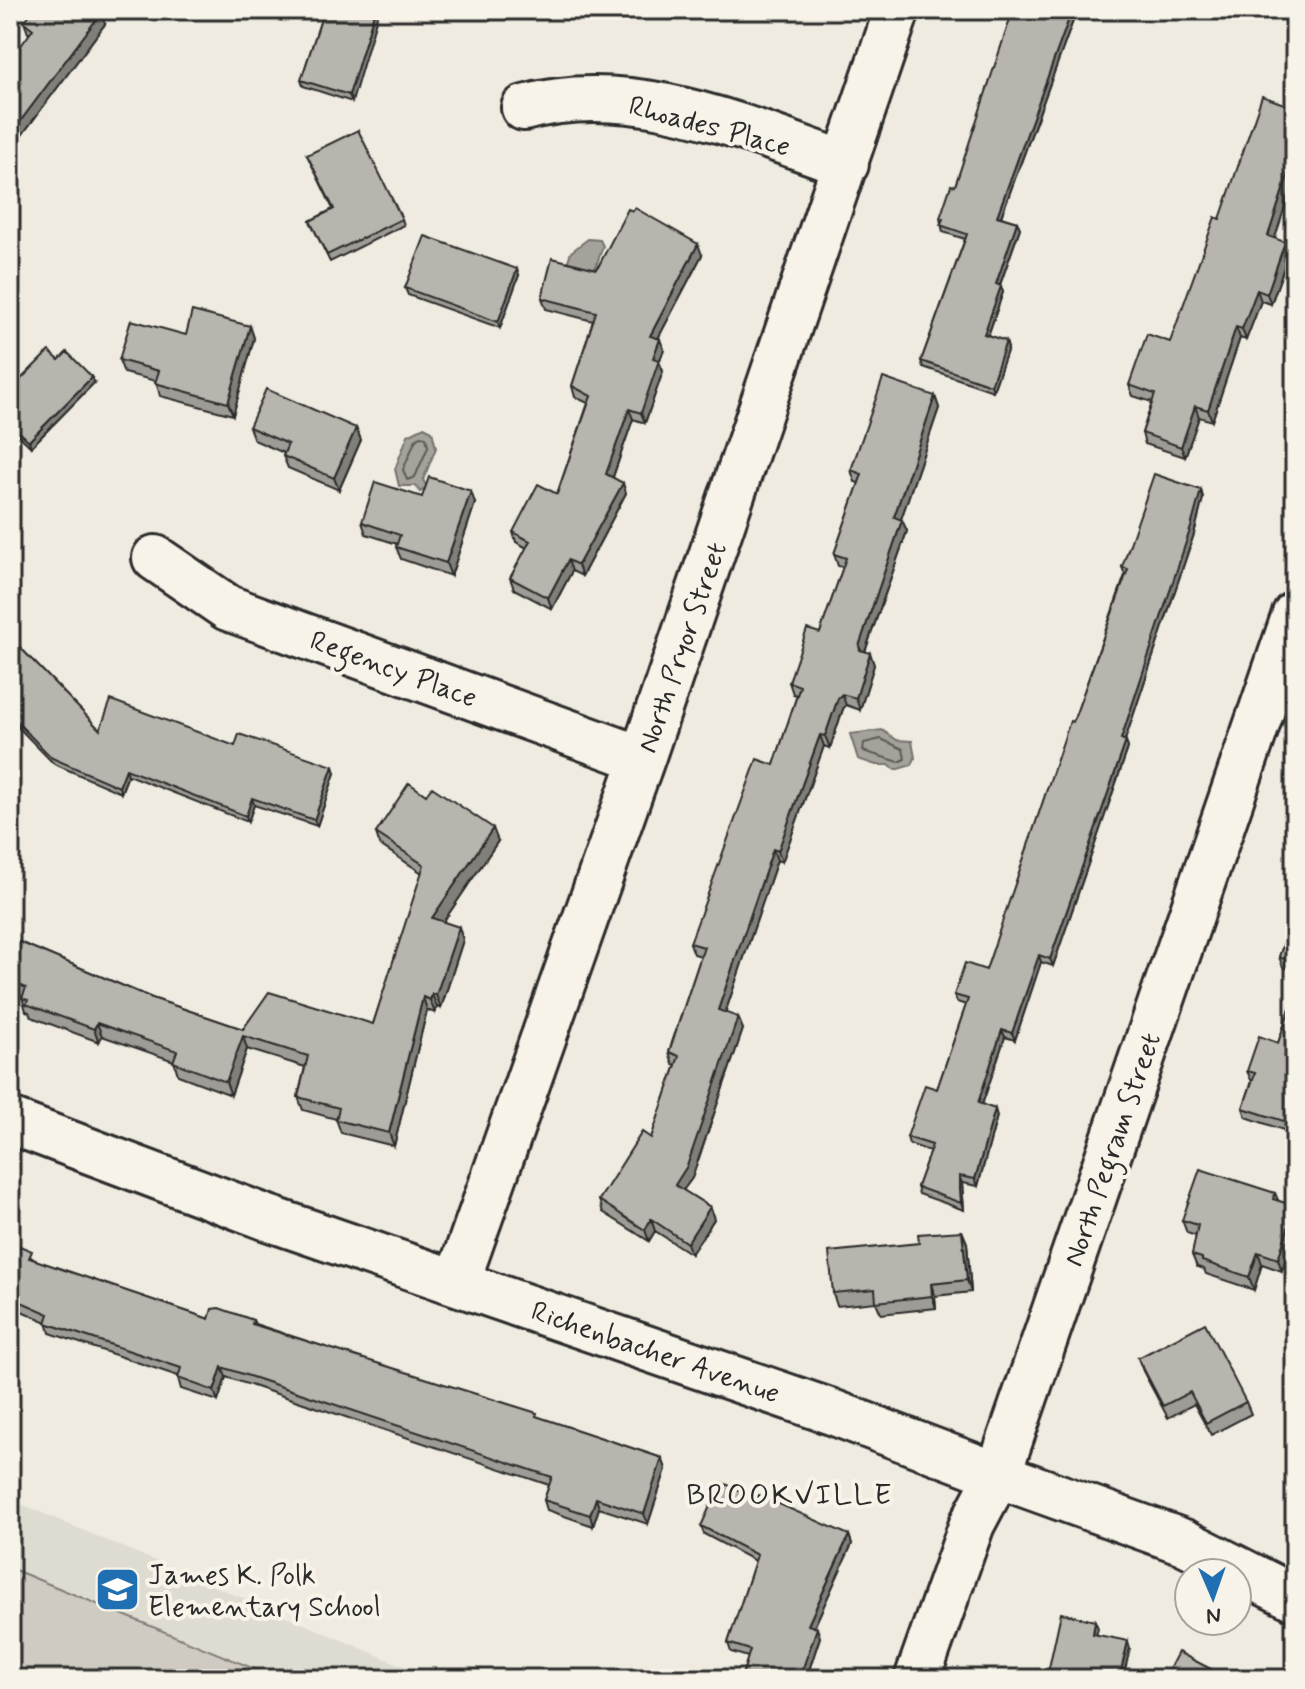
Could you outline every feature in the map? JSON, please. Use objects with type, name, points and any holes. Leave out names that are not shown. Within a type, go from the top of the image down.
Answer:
[{"type":"street","name":"North Pryor Street","points":[[457,1282],[642,759],[897,10]]},
{"type":"street","name":"Rhoades Place","points":[[524,108],[557,99],[647,102],[743,128],[846,164]]},
{"type":"street","name":"Regency Place","points":[[155,558],[228,608],[642,759]]},
{"type":"street","name":"North Pegram Street","points":[[917,1679],[972,1524],[998,1475],[1295,614]]},
{"type":"street","name":"Richenbacher Avenue","points":[[10,1121],[265,1217],[884,1430],[1184,1542],[1295,1598]]},
{"type":"shaded area","name":"James K. Polk Elementary School","points":[[10,1498],[14,1501],[434,1679],[10,1679]]},
{"type":"shaded area","points":[[10,1568],[279,1679],[10,1679]]},
{"type":"water","points":[[588,239],[600,240],[603,246],[593,275],[561,280],[571,252]]},
{"type":"water","points":[[424,427],[432,431],[436,448],[423,480],[427,487],[420,492],[416,486],[399,486],[395,469],[408,435]]},
{"type":"water","points":[[882,730],[897,740],[912,741],[915,758],[912,765],[895,770],[889,765],[876,765],[858,759],[850,734]]},
{"type":"building","points":[[33,10],[97,10],[101,13],[10,135],[10,61],[33,29],[24,22]]},
{"type":"building","points":[[324,10],[375,10],[349,95],[301,80]]},
{"type":"building","points":[[1017,10],[1072,10],[997,216],[1017,222],[996,284],[1001,286],[984,334],[1006,341],[991,385],[921,361],[967,234],[940,225],[943,219],[940,218],[951,185],[955,186],[1012,13],[1015,14]]},
{"type":"building","points":[[1262,96],[1295,108],[1295,153],[1268,236],[1285,242],[1267,294],[1257,290],[1242,329],[1236,327],[1208,410],[1195,406],[1181,447],[1142,433],[1155,394],[1129,385],[1147,334],[1170,342],[1215,217],[1220,219]]},
{"type":"building","points":[[358,130],[402,219],[327,255],[310,221],[334,209],[307,155]]},
{"type":"building","points":[[635,208],[698,244],[650,336],[660,339],[653,358],[659,360],[641,413],[629,409],[606,474],[623,483],[578,565],[568,560],[548,598],[510,578],[530,541],[513,532],[538,484],[557,494],[591,396],[572,386],[596,312],[542,298],[552,258],[597,269],[628,209],[633,211]]},
{"type":"building","points":[[425,236],[517,269],[498,322],[405,288]]},
{"type":"building","points":[[192,311],[250,326],[228,403],[155,383],[159,371],[119,360],[131,320],[186,335]]},
{"type":"building","points":[[49,351],[59,360],[67,352],[92,377],[29,441],[10,423],[10,390]]},
{"type":"building","points":[[883,378],[935,396],[894,517],[902,520],[859,646],[860,650],[870,653],[856,698],[842,694],[838,698],[825,736],[820,735],[778,851],[773,849],[718,1010],[738,1017],[687,1166],[675,1185],[710,1207],[687,1243],[651,1219],[645,1230],[599,1200],[642,1132],[651,1138],[679,1056],[669,1052],[704,947],[690,943],[757,759],[774,765],[800,686],[789,682],[807,629],[820,633],[846,558],[834,554],[862,474],[851,470]]},
{"type":"building","points":[[266,389],[356,428],[334,478],[283,456],[288,444],[249,427]]},
{"type":"building","points":[[1154,474],[1201,490],[1121,739],[1126,741],[1050,959],[1039,955],[1012,1033],[1002,1030],[978,1103],[995,1109],[975,1179],[959,1176],[961,1203],[917,1187],[932,1145],[907,1137],[925,1085],[937,1089],[968,999],[954,995],[965,963],[986,970],[1070,721],[1073,722],[1128,569],[1122,567]]},
{"type":"building","points":[[429,477],[471,491],[446,563],[396,547],[400,535],[362,522],[375,482],[422,497]]},
{"type":"building","points":[[10,637],[100,730],[111,700],[235,746],[239,734],[333,766],[314,820],[252,798],[246,816],[126,769],[119,787],[52,758],[10,715]]},
{"type":"building","points":[[409,783],[426,795],[432,787],[493,828],[432,918],[459,927],[436,995],[432,994],[430,1000],[423,997],[389,1133],[336,1120],[339,1108],[298,1097],[308,1056],[243,1036],[226,1082],[173,1062],[177,1051],[97,1023],[94,1029],[26,1004],[28,1000],[22,998],[26,988],[10,980],[10,938],[152,998],[243,1029],[269,992],[373,1024],[424,865],[376,833]]},
{"type":"building","points":[[1295,911],[1295,963],[1279,957]]},
{"type":"building","points":[[1295,994],[1293,1124],[1243,1108],[1255,1073],[1247,1071],[1259,1036],[1278,1043]]},
{"type":"building","points":[[1200,1169],[1275,1193],[1273,1199],[1295,1206],[1278,1259],[1258,1252],[1249,1277],[1192,1255],[1198,1225],[1182,1220]]},
{"type":"building","points":[[962,1231],[967,1280],[931,1284],[932,1296],[876,1302],[875,1289],[833,1293],[829,1252],[919,1243],[918,1234]]},
{"type":"building","points":[[10,1242],[32,1251],[29,1258],[209,1319],[212,1309],[219,1308],[253,1320],[252,1324],[537,1413],[536,1416],[662,1458],[644,1514],[596,1498],[590,1515],[544,1500],[552,1477],[222,1367],[214,1391],[178,1378],[181,1368],[46,1323],[49,1314],[10,1297]]},
{"type":"building","points":[[1205,1323],[1246,1402],[1206,1423],[1190,1392],[1163,1406],[1138,1358]]},
{"type":"building","points":[[721,1482],[757,1498],[759,1495],[849,1535],[808,1625],[817,1628],[799,1679],[741,1679],[750,1650],[728,1643],[757,1555],[701,1526]]},
{"type":"building","points":[[1061,1613],[1095,1621],[1093,1634],[1128,1641],[1119,1679],[1047,1677]]},
{"type":"building","points":[[1178,1652],[1230,1679],[1164,1679]]},
{"type":"place","name":"James K. Polk Elementary School","points":[[117,1590]]},
{"type":"district","name":"BROOKVILLE","points":[[790,1494]]}]
